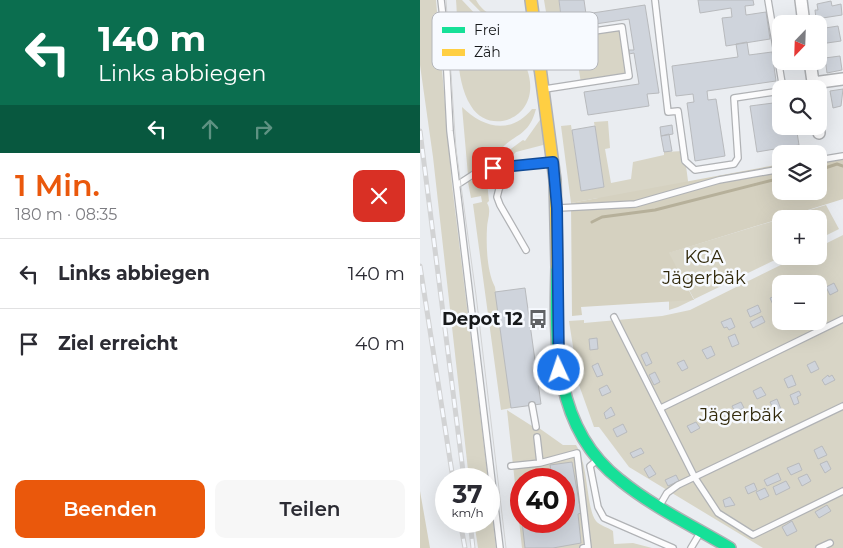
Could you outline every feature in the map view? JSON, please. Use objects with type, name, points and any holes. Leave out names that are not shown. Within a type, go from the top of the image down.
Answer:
[{"type":"street","points":[[801,0],[803,15]]},
{"type":"street","points":[[542,70],[557,208],[557,327],[561,387],[582,451],[597,460],[619,480],[730,548]]},
{"type":"street","points":[[827,82],[843,78]]},
{"type":"lane","points":[[655,0],[668,112],[678,111],[685,162],[695,170],[734,164],[738,158],[739,149],[734,98],[772,92]]},
{"type":"lane","points":[[768,0],[780,80]]},
{"type":"lane","points":[[545,89],[629,76],[622,27],[598,31]]},
{"type":"lane","points":[[447,70],[450,131],[500,548]]},
{"type":"lane","points":[[827,159],[843,156]]},
{"type":"lane","points":[[457,185],[477,172],[493,168],[553,162]]},
{"type":"lane","points":[[508,167],[498,197],[500,205],[526,250]]},
{"type":"lane","points":[[557,208],[635,204],[719,180],[772,171]]},
{"type":"lane","points":[[614,317],[695,478],[718,513],[753,535],[843,491]]},
{"type":"lane","points":[[661,408],[843,319]]},
{"type":"lane","points":[[532,405],[536,427]]},
{"type":"lane","points":[[659,506],[667,493],[678,485],[843,406]]},
{"type":"lane","points":[[537,437],[540,463]]},
{"type":"lane","points":[[511,466],[540,463],[582,451],[588,548],[583,548]]},
{"type":"lane","points":[[597,460],[590,466],[598,507],[604,518],[673,548]]},
{"type":"lane","points":[[691,548],[701,531]]},
{"type":"lane","points":[[819,548],[830,543]]},
{"type":"green space","points":[[420,0],[436,0],[437,12],[432,12],[432,70],[442,70],[452,185],[487,468],[468,468],[433,157],[420,65]]},
{"type":"green space","points":[[456,0],[462,0],[473,12],[456,12]]},
{"type":"green space","points":[[469,0],[476,0],[487,12],[481,12]]},
{"type":"green space","points":[[544,0],[559,0],[560,12],[546,12]]},
{"type":"green space","points":[[622,27],[629,76],[581,83],[579,70],[598,70],[598,30]]},
{"type":"green space","points":[[459,70],[527,70],[530,86],[528,100],[522,110],[512,118],[502,121],[490,120],[480,116],[471,106],[461,82]]},
{"type":"green space","points":[[533,70],[538,70],[547,144],[516,152],[513,155],[514,163],[504,165],[508,151],[523,140],[525,141],[542,117],[538,80]]},
{"type":"green space","points":[[462,107],[479,120],[497,126],[515,123],[532,109],[536,109],[529,126],[503,147],[490,167],[468,175]]},
{"type":"green space","points":[[608,121],[610,148],[605,149],[611,183],[631,179],[633,162],[664,155],[664,152],[684,151],[688,181],[683,202],[598,198],[571,203],[561,126],[571,125],[581,191],[604,187],[594,122]]},
{"type":"green space","points":[[489,173],[487,182],[489,201],[487,203],[489,212],[487,225],[488,259],[490,274],[495,287],[511,408],[501,410],[473,204],[482,202],[481,196],[471,198],[468,182]]},
{"type":"green space","name":"KGA Jägerbäk","points":[[826,205],[839,229],[827,235],[827,210],[810,210]]},
{"type":"green space","name":"KGA Jägerbäk","points":[[772,221],[772,261],[678,307],[669,310],[669,301],[694,299],[668,253]]},
{"type":"green space","name":"Jägerbäk","points":[[843,235],[843,548],[763,548],[629,467],[599,427],[594,427],[579,385],[569,321],[584,320],[584,323],[662,316],[690,310],[781,265],[827,265],[827,243]]},
{"type":"green space","points":[[507,410],[532,426],[539,428],[563,445],[576,445],[583,464],[593,515],[598,523],[613,531],[614,544],[633,543],[652,548],[522,548],[520,533],[575,533],[575,468],[513,468]]},
{"type":"green space","points":[[476,533],[494,533],[496,548],[478,548]]},
{"type":"shaded area","points":[[843,154],[843,199],[808,210],[772,210],[772,221],[669,253],[694,300],[581,307],[582,315],[572,316],[571,203],[772,166],[772,200],[827,200],[827,156]]},
{"type":"shaded area","points":[[420,491],[430,548],[420,548]]},
{"type":"building","points":[[559,0],[584,0],[586,12],[560,12]]},
{"type":"building","points":[[698,0],[753,0],[754,5],[745,6],[746,15],[766,12],[770,39],[726,46],[722,18],[732,17],[731,8],[700,13]]},
{"type":"building","points":[[831,1],[832,6],[841,4],[842,15],[828,17],[828,15],[816,15],[815,10],[818,10],[817,4]]},
{"type":"building","points":[[645,5],[659,93],[647,94],[649,106],[588,115],[584,92],[639,84],[634,53],[629,54],[629,50],[634,50],[629,19],[598,24],[598,12]]},
{"type":"building","points":[[838,26],[841,41],[828,43],[828,28]]},
{"type":"building","points":[[747,42],[749,55],[772,52],[772,70],[774,70],[776,80],[707,91],[708,100],[716,99],[725,156],[695,161],[687,103],[694,102],[693,94],[676,96],[672,66],[738,57],[736,44]]},
{"type":"building","points":[[840,56],[842,70],[827,73],[828,58]]},
{"type":"building","points":[[843,89],[841,106],[833,108],[830,91]]},
{"type":"building","points":[[772,103],[772,135],[797,135],[799,145],[772,145],[772,150],[757,152],[750,106]]},
{"type":"building","points":[[672,125],[673,134],[661,136],[660,127]]},
{"type":"building","points":[[595,126],[604,187],[581,191],[572,130]]},
{"type":"building","points":[[669,134],[672,151],[664,152],[661,136]]},
{"type":"building","points":[[834,283],[838,291],[830,295],[827,286]]},
{"type":"building","points":[[525,288],[541,404],[511,408],[495,292]]},
{"type":"building","points":[[758,305],[761,312],[750,317],[747,310]]},
{"type":"building","points":[[762,316],[765,322],[753,328],[750,322]]},
{"type":"building","points":[[731,318],[735,327],[729,330],[727,327],[724,328],[721,322]]},
{"type":"building","points":[[735,334],[739,344],[732,347],[728,337]]},
{"type":"building","points":[[597,338],[598,349],[590,350],[589,339]]},
{"type":"building","points":[[711,346],[715,355],[707,359],[702,350]]},
{"type":"building","points":[[647,352],[652,363],[646,366],[641,355]]},
{"type":"building","points":[[684,360],[688,368],[682,371],[677,363]]},
{"type":"building","points":[[815,361],[819,369],[811,373],[807,365]]},
{"type":"building","points":[[598,363],[603,375],[597,377],[592,366]]},
{"type":"building","points":[[655,372],[660,382],[654,385],[649,375]]},
{"type":"building","points":[[792,375],[796,385],[788,388],[784,379]]},
{"type":"building","points":[[828,375],[829,377],[832,375],[835,380],[825,385],[822,380]]},
{"type":"building","points":[[607,385],[611,392],[602,396],[599,389]]},
{"type":"building","points":[[761,387],[766,395],[757,399],[753,391]]},
{"type":"building","points":[[799,391],[801,395],[797,397],[799,403],[794,405],[790,395]]},
{"type":"building","points":[[777,399],[782,412],[776,414],[770,402]]},
{"type":"building","points":[[741,402],[744,408],[735,412],[732,406]]},
{"type":"building","points":[[611,407],[615,415],[606,419],[604,413]]},
{"type":"building","points":[[717,409],[720,416],[712,420],[709,413]]},
{"type":"building","points":[[696,422],[700,428],[691,433],[687,426]]},
{"type":"building","points":[[623,424],[627,432],[617,437],[613,429]]},
{"type":"building","points":[[822,446],[827,455],[818,459],[814,450]]},
{"type":"building","points":[[641,448],[644,453],[633,458],[630,453]]},
{"type":"building","points":[[827,461],[831,469],[825,473],[820,464]]},
{"type":"building","points":[[572,462],[573,468],[550,468],[550,465]]},
{"type":"building","points":[[799,463],[802,470],[791,475],[787,468]]},
{"type":"building","points":[[650,465],[656,474],[649,478],[644,469]]},
{"type":"building","points":[[778,473],[781,480],[767,486],[764,480]]},
{"type":"building","points":[[807,474],[811,481],[802,486],[798,478]]},
{"type":"building","points":[[676,475],[679,481],[668,486],[665,480]]},
{"type":"building","points":[[575,479],[581,513],[578,514],[581,543],[553,548],[525,548],[523,533],[575,533]]},
{"type":"building","points":[[786,481],[790,488],[776,495],[773,487]]},
{"type":"building","points":[[754,483],[757,490],[748,494],[745,487]]},
{"type":"building","points":[[765,488],[769,496],[760,500],[756,492]]},
{"type":"building","points":[[730,497],[735,505],[725,507],[723,500]]},
{"type":"building","points":[[827,505],[831,511],[819,518],[815,512]]},
{"type":"building","points":[[792,521],[797,531],[787,536],[782,527]]},
{"type":"waterway","points":[[827,167],[837,164],[843,166]]},
{"type":"waterway","points":[[592,222],[602,217],[655,210],[772,180]]},
{"type":"tram line","points":[[446,0],[447,12]]},
{"type":"tram line","points":[[451,70],[456,149],[476,295],[506,548]]},
{"type":"railway","points":[[420,131],[463,468]]},
{"type":"railway","points":[[420,266],[451,468]]},
{"type":"railway","points":[[462,533],[465,548]]},
{"type":"railway","points":[[471,533],[473,548]]},
{"type":"traffic: fast","points":[[557,267],[558,355],[570,410],[582,436],[598,459],[633,490],[660,508],[730,548]]},
{"type":"traffic: slow","points":[[531,0],[533,12]]},
{"type":"traffic: slow","points":[[540,70],[555,180],[557,267]]},
{"type":"place","name":"Depot 12","points":[[538,319]]},
{"type":"route","points":[[493,168],[553,162],[557,208],[559,370]]}]
